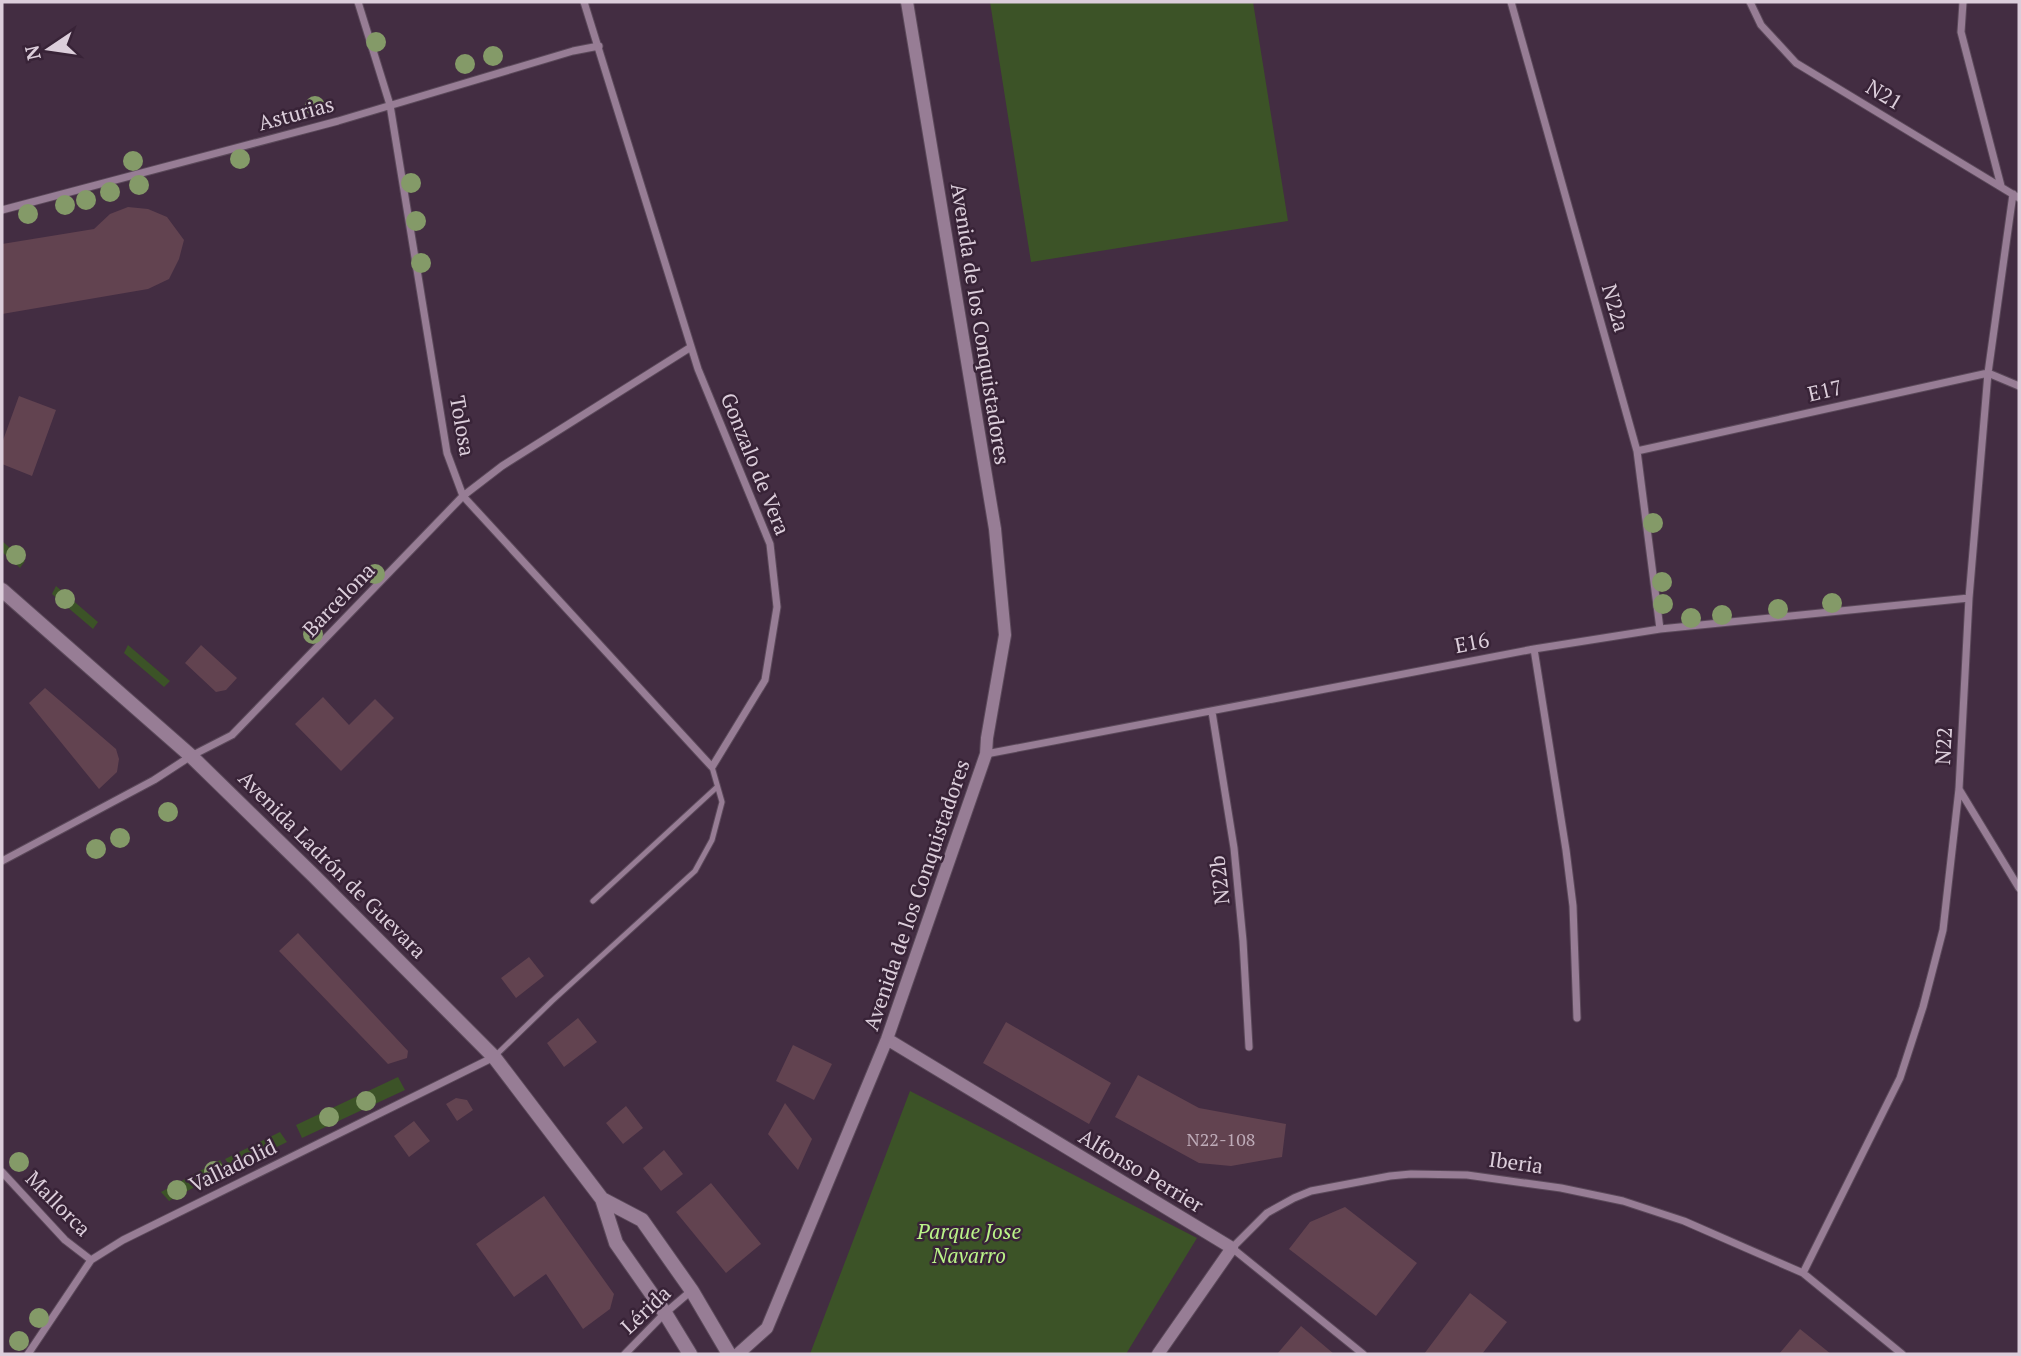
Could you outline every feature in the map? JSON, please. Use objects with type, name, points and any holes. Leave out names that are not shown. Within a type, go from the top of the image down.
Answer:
[{"type":"main road","name":"Avenida Ladrón de Guevara","points":[[2,590],[191,756],[494,1057],[602,1199],[616,1243],[666,1313],[690,1354]]},
{"type":"main road","name":"Avenida Ladrón de Guevara","points":[[602,1199],[642,1220],[692,1291],[729,1354]]},
{"type":"street","name":"Tolosa","points":[[358,2],[390,105],[447,453],[463,496],[712,767]]},
{"type":"street","name":"Gonzalo de Vera","points":[[584,2],[698,369],[770,544],[777,607],[765,680],[712,767]]},
{"type":"street","name":"Avenida de los Conquistadores","points":[[738,1354],[766,1328],[887,1039],[986,754],[1005,635],[995,528],[907,2]]},
{"type":"street","name":"N22a","points":[[1511,2],[1637,451],[1660,629]]},
{"type":"street","name":"N21","points":[[1750,2],[1761,25],[1797,63],[2016,196]]},
{"type":"street","points":[[1963,2],[1961,33],[2001,187]]},
{"type":"street","name":"Asturias","points":[[2,210],[599,46]]},
{"type":"street","name":"N22","points":[[1803,1273],[1885,1110],[1913,1041],[1943,930],[1959,789],[1969,598],[1987,373],[2016,196]]},
{"type":"street","name":"Barcelona","points":[[2,860],[154,780],[191,756],[232,735],[463,496],[502,466],[691,347]]},
{"type":"street","name":"E17","points":[[1637,451],[1987,373]]},
{"type":"street","points":[[1987,373],[2019,386]]},
{"type":"street","name":"E16","points":[[986,754],[1534,649],[1660,629],[1969,598]]},
{"type":"street","points":[[1534,649],[1573,906],[1577,1018]]},
{"type":"street","name":"N22b","points":[[1212,712],[1234,848],[1244,941],[1249,1047]]},
{"type":"street","points":[[1959,789],[2019,888]]},
{"type":"street","name":"Alfonso Perrier","points":[[887,1039],[1232,1248],[1363,1354]]},
{"type":"street","name":"Valladolid","points":[[28,1354],[90,1260],[123,1240],[494,1057]]},
{"type":"street","name":"Mallorca","points":[[2,1172],[65,1240],[90,1260]]},
{"type":"street","name":"Iberia","points":[[1158,1354],[1232,1248],[1278,1205],[1311,1191],[1411,1174],[1455,1175],[1561,1188],[1623,1201],[1684,1221],[1803,1273],[1902,1354]]},
{"type":"street","name":"Lérida","points":[[625,1354],[692,1291]]},
{"type":"lane","points":[[494,1057],[695,871],[712,840],[722,802],[712,767]]},
{"type":"lane","points":[[593,901],[718,788]]},
{"type":"green space","points":[[990,2],[1253,2],[1288,221],[1031,262]]},
{"type":"green space","points":[[2,541],[25,561],[20,568],[2,552]]},
{"type":"green space","points":[[56,586],[98,622],[93,629],[52,594]]},
{"type":"green space","points":[[128,645],[170,681],[164,687],[124,653]]},
{"type":"green space","points":[[398,1077],[405,1090],[302,1138],[296,1125]]},
{"type":"green space","name":"Parque Jose Navarro","points":[[910,1091],[1197,1238],[1126,1354],[810,1354]]},
{"type":"green space","points":[[280,1132],[287,1142],[232,1169],[225,1159]]},
{"type":"green space","points":[[220,1160],[226,1170],[169,1201],[161,1192]]},
{"type":"building","points":[[128,207],[148,209],[167,217],[184,240],[179,259],[169,279],[148,289],[2,314],[2,244],[94,229],[110,214]]},
{"type":"building","points":[[19,396],[56,410],[32,476],[2,464],[2,443]]},
{"type":"building","points":[[201,645],[237,678],[226,690],[216,692],[185,663]]},
{"type":"building","points":[[45,688],[116,749],[119,759],[117,772],[99,789],[29,703]]},
{"type":"building","points":[[323,697],[349,725],[375,699],[394,718],[341,771],[295,724]]},
{"type":"building","points":[[298,933],[408,1051],[407,1058],[388,1064],[279,951]]},
{"type":"building","points":[[529,957],[544,976],[516,998],[501,978]]},
{"type":"building","points":[[578,1018],[597,1042],[564,1067],[547,1043]]},
{"type":"building","points":[[1006,1022],[1111,1083],[1089,1124],[983,1063]]},
{"type":"building","points":[[793,1045],[832,1064],[814,1100],[776,1081]]},
{"type":"building","points":[[1138,1075],[1199,1108],[1286,1124],[1282,1157],[1231,1166],[1199,1163],[1115,1117]]},
{"type":"building","points":[[456,1098],[467,1100],[473,1110],[457,1121],[446,1104]]},
{"type":"building","points":[[785,1103],[812,1139],[798,1170],[768,1134]]},
{"type":"building","points":[[626,1106],[643,1128],[623,1144],[606,1123]]},
{"type":"building","points":[[414,1121],[430,1141],[409,1157],[394,1136]]},
{"type":"building","points":[[664,1150],[683,1174],[661,1191],[643,1168]]},
{"type":"building","points":[[711,1183],[761,1244],[726,1273],[676,1212]]},
{"type":"building","points":[[544,1196],[614,1294],[610,1309],[583,1329],[546,1274],[514,1297],[476,1244]]},
{"type":"building","points":[[1345,1207],[1417,1263],[1376,1316],[1289,1249],[1310,1222]]},
{"type":"building","points":[[1470,1293],[1507,1322],[1482,1354],[1424,1354]]},
{"type":"building","points":[[1301,1326],[1334,1354],[1277,1354]]},
{"type":"building","points":[[1800,1329],[1831,1354],[1779,1354]]}]
